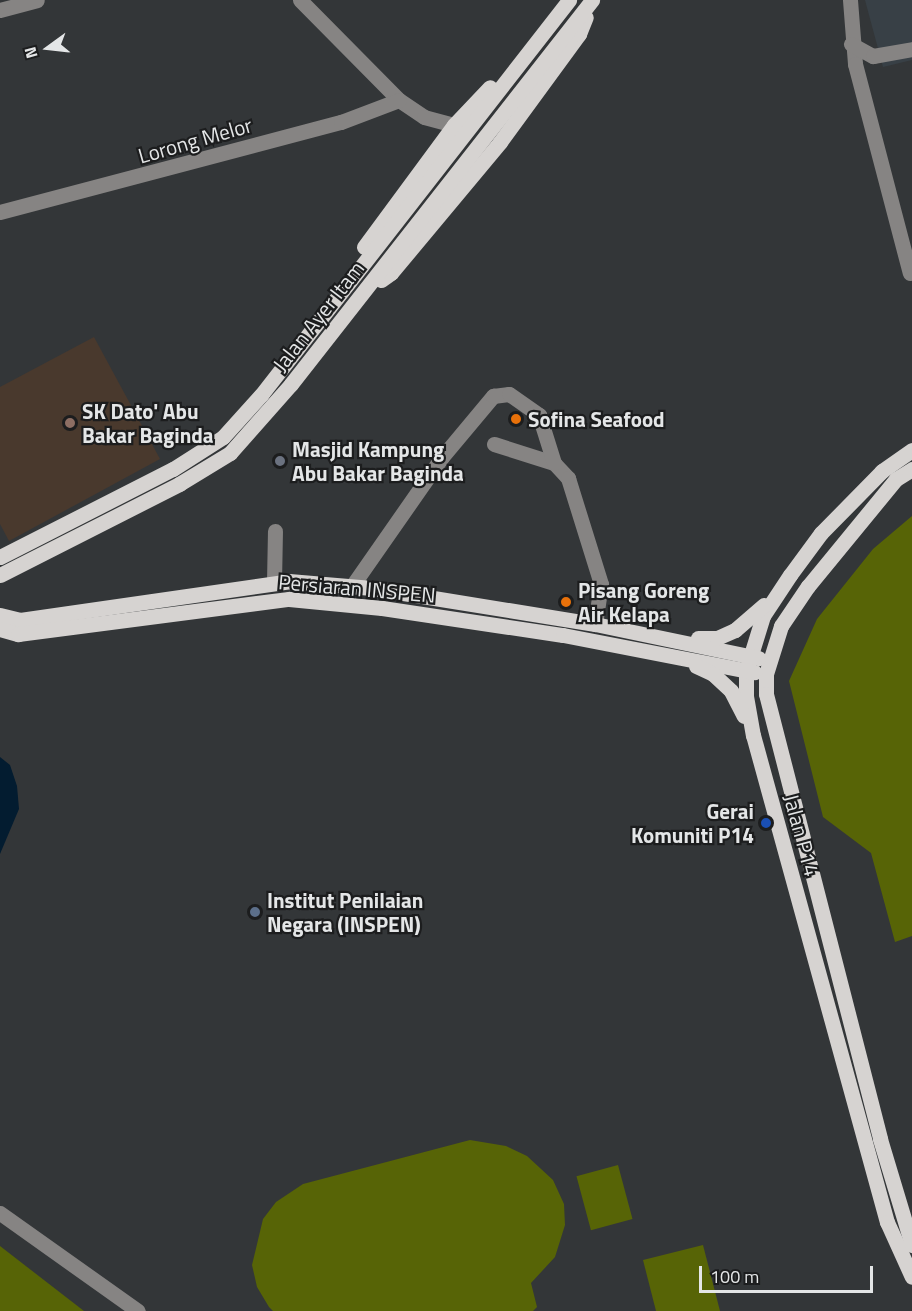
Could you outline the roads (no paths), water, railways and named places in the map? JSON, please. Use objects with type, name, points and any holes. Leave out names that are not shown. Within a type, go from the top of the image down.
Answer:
[{"type":"main road","name":"Jalan Ayer Itam","points":[[1,576],[178,484],[230,453],[291,384],[364,292],[391,273],[500,142],[579,34],[593,0]]},
{"type":"main road","name":"Jalan Ayer Itam","points":[[0,557],[202,452],[223,437],[289,357],[566,4]]},
{"type":"main road","points":[[289,357],[377,227],[454,126],[566,4]]},
{"type":"main road","name":"Jalan P14","points":[[912,450],[882,471],[837,517],[790,574],[763,616],[748,664],[753,735],[887,1222],[912,1277]]},
{"type":"main road","name":"Jalan P14","points":[[912,468],[896,479],[808,586],[781,626],[767,667],[766,694],[877,1128],[912,1245]]},
{"type":"main road","points":[[668,636],[717,639],[740,628],[758,612],[790,574]]},
{"type":"main road","name":"Persiaran INSPEN","points":[[0,615],[20,620],[274,582],[352,586],[668,636]]},
{"type":"main road","name":"Persiaran INSPEN","points":[[0,629],[18,634],[289,600],[382,608],[675,655]]},
{"type":"main road","points":[[0,635],[18,634]]},
{"type":"main road","points":[[668,636],[748,664]]},
{"type":"main road","points":[[675,655],[767,667]]},
{"type":"main road","points":[[675,655],[713,674],[731,691],[753,735]]},
{"type":"street","points":[[0,10],[38,0]]},
{"type":"street","points":[[300,0],[399,100],[424,117],[454,126]]},
{"type":"street","points":[[850,0],[851,44],[910,273]]},
{"type":"street","points":[[851,44],[873,56],[883,57],[912,49]]},
{"type":"street","points":[[861,87],[883,57]]},
{"type":"street","name":"Lorong Melor","points":[[0,212],[341,122],[399,100]]},
{"type":"street","points":[[352,586],[442,457],[493,396],[509,394],[539,415],[554,463],[568,478],[598,570],[601,597],[595,624]]},
{"type":"street","points":[[494,444],[554,463]]},
{"type":"street","points":[[274,582],[275,531]]},
{"type":"street","points":[[0,1213],[138,1311]]},
{"type":"water","points":[[0,757],[10,765],[17,786],[19,809],[0,854]]},
{"type":"place","name":"Sofina Seafood","points":[[516,419]]},
{"type":"place","name":"SK Dato' Abu Bakar Baginda","points":[[70,423]]},
{"type":"place","name":"Masjid Kampung Abu Bakar Baginda","points":[[280,461]]},
{"type":"place","name":"Pisang Goreng Air Kelapa","points":[[566,602]]},
{"type":"place","name":"Gerai Komuniti P14","points":[[766,823]]},
{"type":"place","name":"Institut Penilaian Negara (INSPEN)","points":[[255,912]]}]
